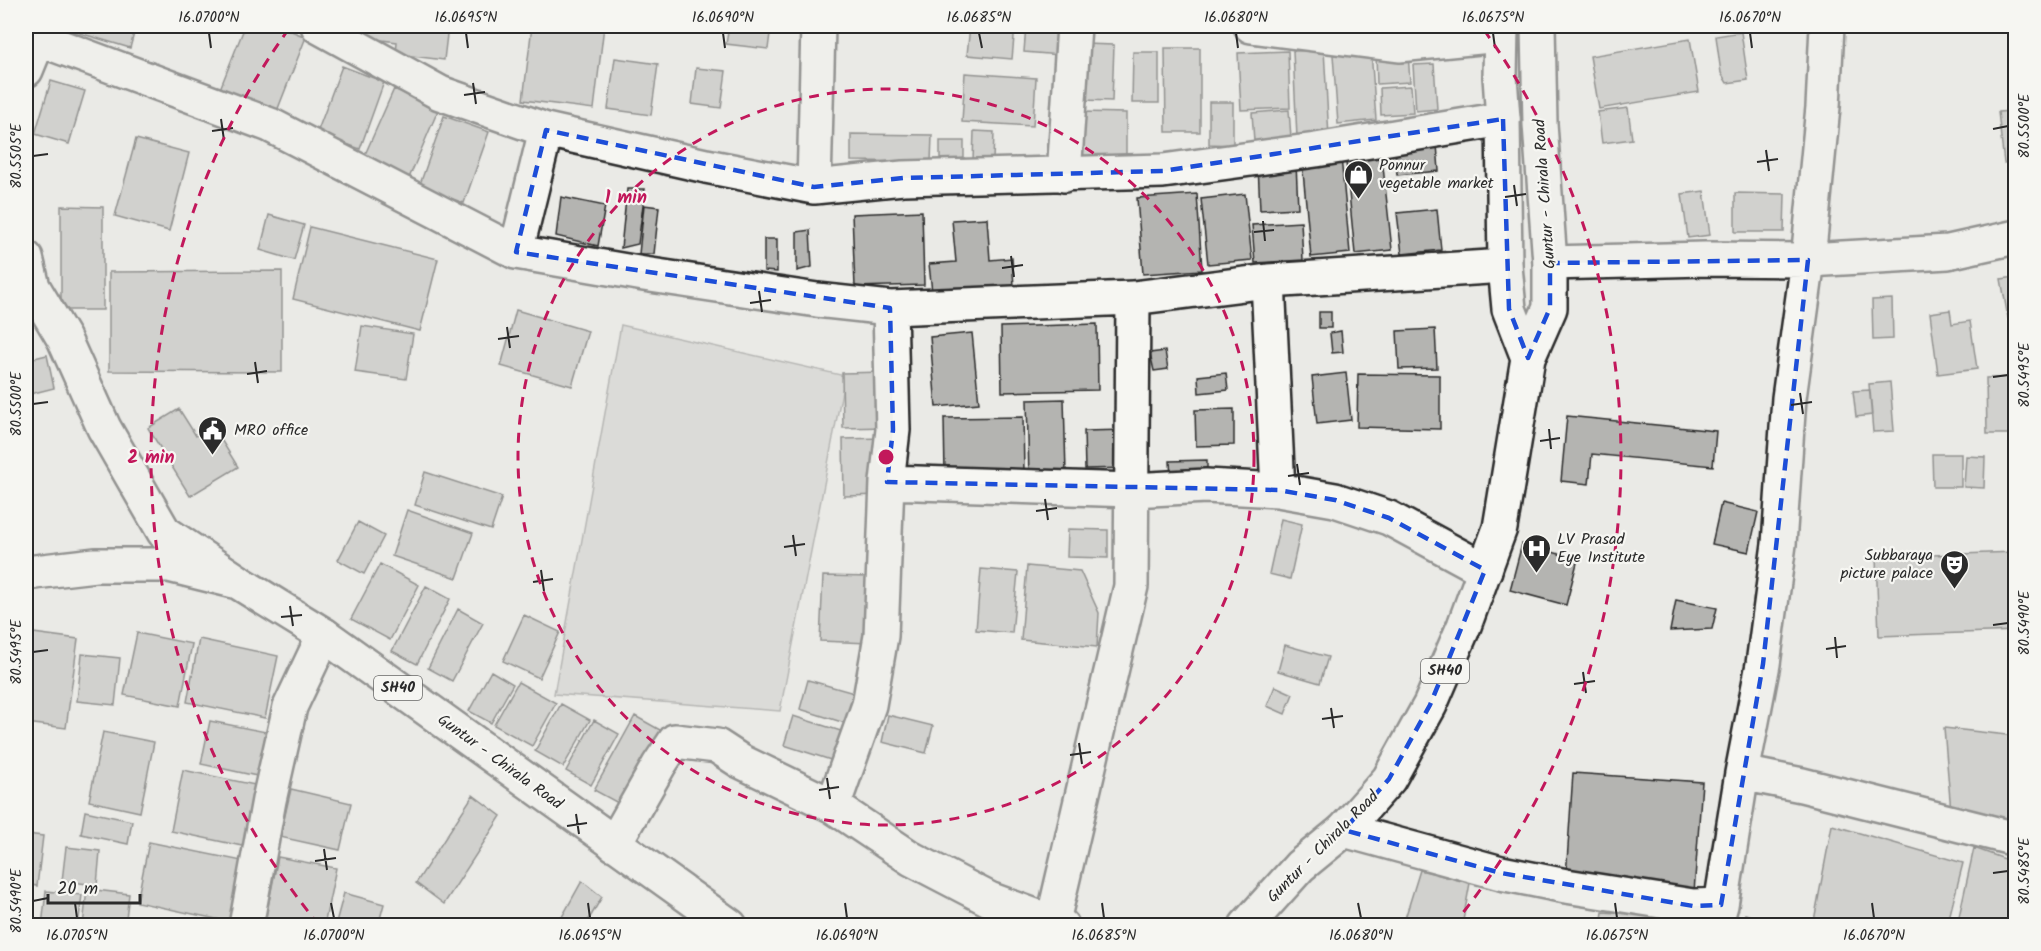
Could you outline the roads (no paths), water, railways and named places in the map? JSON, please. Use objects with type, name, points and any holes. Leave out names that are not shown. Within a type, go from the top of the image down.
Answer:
[{"type":"street","points":[[814,187],[818,26]]},
{"type":"street","points":[[1064,175],[1074,26]]},
{"type":"street","points":[[1265,26],[1399,45],[1501,30],[1505,266],[1509,309],[1528,358]]},
{"type":"street","name":"Guntur - Chirala Road","points":[[1246,926],[1300,866],[1344,830],[1389,778],[1430,705],[1464,626],[1500,528],[1528,358],[1550,308],[1550,263],[1540,124],[1538,26]]},
{"type":"street","points":[[1344,830],[1501,873],[1566,886],[1693,906],[1718,915],[1763,664],[1779,544],[1789,398],[1808,260],[1823,107],[1827,26]]},
{"type":"street","points":[[326,28],[440,93],[546,130],[706,166],[814,187],[903,178],[1163,171],[1316,150],[1503,119]]},
{"type":"street","points":[[26,70],[41,32],[270,125],[516,252],[817,300],[890,308],[1133,298],[1269,281],[1505,266]]},
{"type":"street","points":[[516,252],[546,130]]},
{"type":"street","points":[[1550,263],[1808,260],[1948,252],[2016,237]]},
{"type":"street","points":[[26,258],[33,287],[64,339],[104,428],[164,532],[238,582]]},
{"type":"street","points":[[1269,281],[1278,490]]},
{"type":"street","points":[[614,844],[675,741],[717,746],[740,760],[833,806],[931,869],[989,899],[1058,923],[1131,586],[1133,298]]},
{"type":"street","points":[[833,806],[868,705],[881,636],[887,482],[893,430],[890,308]]},
{"type":"street","points":[[887,482],[1132,490],[1206,486],[1278,490],[1335,500],[1389,518],[1485,570]]},
{"type":"street","name":"Guntur - Chirala Road","points":[[26,573],[95,565],[169,565],[238,582],[324,635],[730,926]]},
{"type":"street","points":[[246,926],[269,800],[290,706],[324,635]]},
{"type":"street","points":[[1742,772],[1803,785],[2016,840]]},
{"type":"place","name":"Ponnur vegetable market","points":[[1358,200]]},
{"type":"place","name":"MRO office","points":[[213,456]]},
{"type":"place","name":"LV Prasad Eye Institute","points":[[1536,574]]},
{"type":"place","name":"Subbaraya picture palace","points":[[1954,590]]}]
